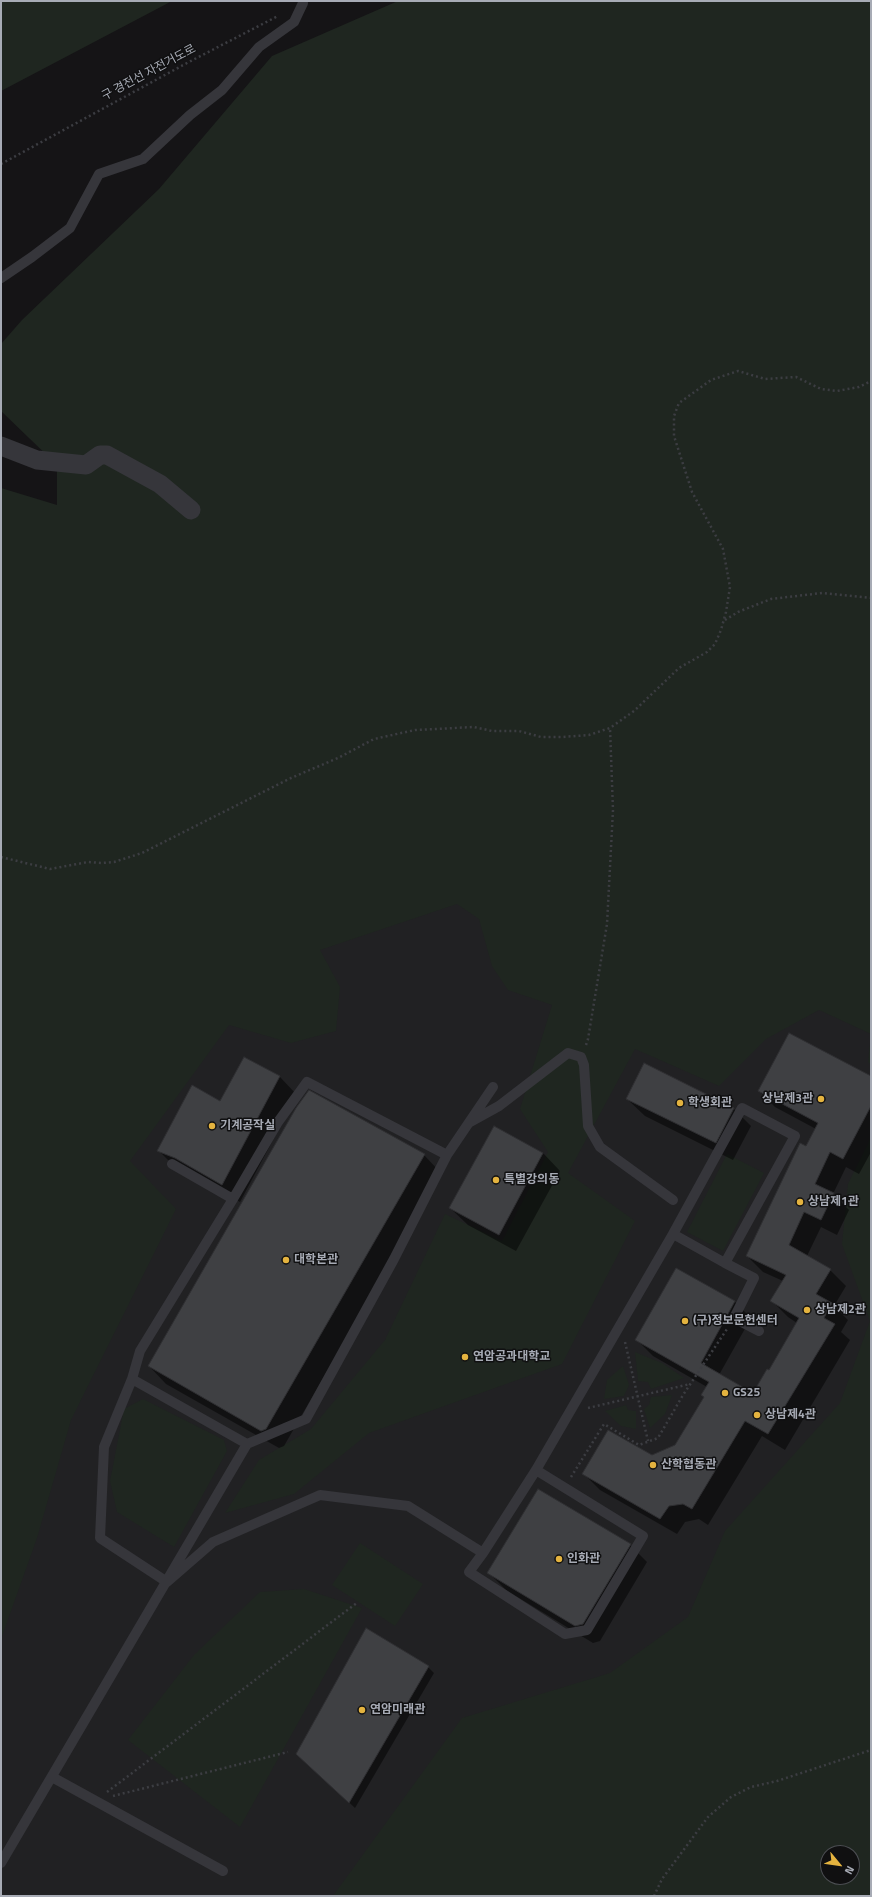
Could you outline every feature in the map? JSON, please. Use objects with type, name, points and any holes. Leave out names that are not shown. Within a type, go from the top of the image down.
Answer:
[{"type":"street","points":[[1,446],[37,460],[86,465],[100,455],[107,455],[160,484],[191,510]]},
{"type":"lane","points":[[1,278],[70,228],[99,174],[143,159],[190,115],[222,90],[259,47],[294,22],[303,3]]},
{"type":"lane","points":[[468,1123],[499,1106],[568,1053],[580,1057],[584,1065],[588,1126],[600,1147],[673,1200]]},
{"type":"lane","points":[[167,1582],[100,1538],[104,1447],[132,1379],[140,1351],[278,1122],[307,1082],[447,1155]]},
{"type":"lane","points":[[1,1863],[247,1444],[306,1419],[394,1259],[447,1155],[493,1087]]},
{"type":"lane","points":[[536,1470],[643,1536],[587,1630],[565,1634],[469,1572],[483,1553],[536,1470],[673,1234],[742,1108],[795,1136],[725,1263]]},
{"type":"lane","points":[[172,1164],[233,1198]]},
{"type":"lane","points":[[673,1234],[754,1278],[734,1318],[759,1330]]},
{"type":"lane","points":[[132,1379],[247,1444]]},
{"type":"lane","points":[[167,1582],[213,1542],[320,1495],[408,1506],[483,1553]]},
{"type":"lane","points":[[52,1777],[223,1871]]},
{"type":"path","name":"구 경전선 자전거도로","points":[[1,164],[186,63],[303,3]]},
{"type":"path","points":[[1,857],[50,869],[88,862],[114,862],[142,852],[291,778],[338,758],[374,739],[415,730],[474,728],[492,731],[519,731],[541,737],[569,737],[589,735],[610,728],[634,711],[669,676],[707,652],[715,644],[724,620],[730,587],[723,549],[687,481],[674,436],[673,424],[675,409],[679,403],[711,380],[738,371],[765,379],[796,377],[820,389],[837,391],[859,387],[871,381]]},
{"type":"path","points":[[724,620],[738,612],[771,599],[822,593],[871,598]]},
{"type":"path","points":[[580,1057],[588,1039],[607,924],[613,810],[610,728]]},
{"type":"path","points":[[564,1487],[604,1424],[639,1444],[658,1438],[734,1318]]},
{"type":"path","points":[[621,1324],[648,1441]]},
{"type":"path","points":[[570,1412],[691,1384]]},
{"type":"path","points":[[95,1801],[358,1602]]},
{"type":"path","points":[[654,1896],[662,1879],[708,1817],[731,1797],[751,1787],[777,1781],[871,1750]]},
{"type":"path","points":[[95,1801],[288,1752]]},
{"type":"shaded area","points":[[1,1],[172,1],[1,91]]},
{"type":"shaded area","points":[[398,1],[871,1],[871,1034],[819,1010],[766,1039],[719,1086],[635,1049],[568,1173],[635,1221],[562,1364],[369,1433],[294,1494],[225,1513],[259,1460],[311,1429],[385,1340],[445,1214],[502,1241],[548,1152],[520,1109],[552,1005],[508,990],[492,966],[479,919],[457,904],[320,950],[340,987],[336,1031],[291,1043],[229,1025],[130,1161],[176,1209],[71,1420],[37,1538],[1,1639],[1,488],[57,505],[57,465],[1,411],[1,344],[22,320],[159,189],[272,56]]},
{"type":"shaded area","name":"연암공과대학교","points":[[532,845],[871,979],[871,1408],[665,1657],[391,1896],[1,1896],[1,1564],[72,1306],[190,995]]},
{"type":"shaded area","points":[[871,1034],[871,1065],[868,1062]]},
{"type":"shaded area","points":[[871,1137],[871,1896],[333,1896],[462,1718],[610,1673],[688,1617],[725,1531],[840,1403],[870,1321],[842,1244],[848,1184]]},
{"type":"shaded area","points":[[727,1154],[764,1173],[723,1251],[687,1232]]},
{"type":"shaded area","points":[[635,1352],[662,1363],[684,1378],[651,1389],[648,1382],[638,1381]]},
{"type":"shaded area","points":[[623,1366],[629,1385],[624,1396],[604,1399],[607,1380]]},
{"type":"shaded area","points":[[672,1395],[665,1414],[650,1428],[644,1409],[649,1405],[651,1397]]},
{"type":"shaded area","points":[[143,1399],[224,1440],[227,1451],[174,1547],[117,1512],[110,1481],[124,1409]]},
{"type":"shaded area","points":[[626,1405],[628,1410],[636,1411],[636,1429],[621,1426],[605,1411]]},
{"type":"shaded area","points":[[360,1543],[423,1584],[395,1626],[332,1585]]},
{"type":"shaded area","points":[[304,1589],[362,1608],[240,1827],[128,1740],[194,1655],[260,1592]]},
{"type":"building","points":[[789,1033],[871,1076],[871,1106],[843,1159],[830,1152],[815,1184],[834,1193],[821,1220],[804,1212],[789,1245],[831,1269],[816,1294],[832,1303],[824,1318],[835,1324],[768,1434],[745,1421],[692,1509],[683,1504],[669,1506],[660,1519],[582,1474],[608,1430],[652,1455],[675,1445],[704,1397],[701,1395],[709,1382],[635,1340],[676,1268],[735,1301],[701,1363],[753,1393],[767,1369],[769,1370],[799,1318],[770,1301],[786,1275],[746,1256],[800,1143],[806,1146],[818,1123],[758,1091]]},
{"type":"building","name":"기계공작실","points":[[244,1057],[280,1076],[222,1185],[175,1158],[157,1151],[192,1085],[220,1101]]},
{"type":"building","name":"학생회관","points":[[644,1063],[734,1108],[716,1143],[626,1099]]},
{"type":"building","name":"대학본관","points":[[309,1090],[425,1154],[266,1429],[261,1431],[148,1366],[296,1108]]},
{"type":"building","name":"특별강의동","points":[[494,1126],[543,1153],[499,1235],[449,1208]]},
{"type":"building","name":"인화관","points":[[538,1489],[631,1544],[583,1624],[575,1626],[487,1573]]},
{"type":"building","name":"연암미래관","points":[[366,1628],[429,1666],[349,1803],[296,1754]]},
{"type":"place","name":"상남제3관","points":[[821,1099]]},
{"type":"place","name":"학생회관","points":[[680,1103]]},
{"type":"place","name":"기계공작실","points":[[212,1126]]},
{"type":"place","name":"특별강의동","points":[[496,1180]]},
{"type":"place","name":"상남제1관","points":[[800,1202]]},
{"type":"place","name":"대학본관","points":[[286,1260]]},
{"type":"place","name":"상남제2관","points":[[807,1310]]},
{"type":"place","name":"(구)정보문헌센터","points":[[685,1321]]},
{"type":"place","name":"연암공과대학교","points":[[465,1357]]},
{"type":"place","name":"GS25","points":[[725,1393]]},
{"type":"place","name":"상남제4관","points":[[757,1415]]},
{"type":"place","name":"산학협동관","points":[[653,1465]]},
{"type":"place","name":"인화관","points":[[559,1559]]},
{"type":"place","name":"연암미래관","points":[[362,1710]]}]
